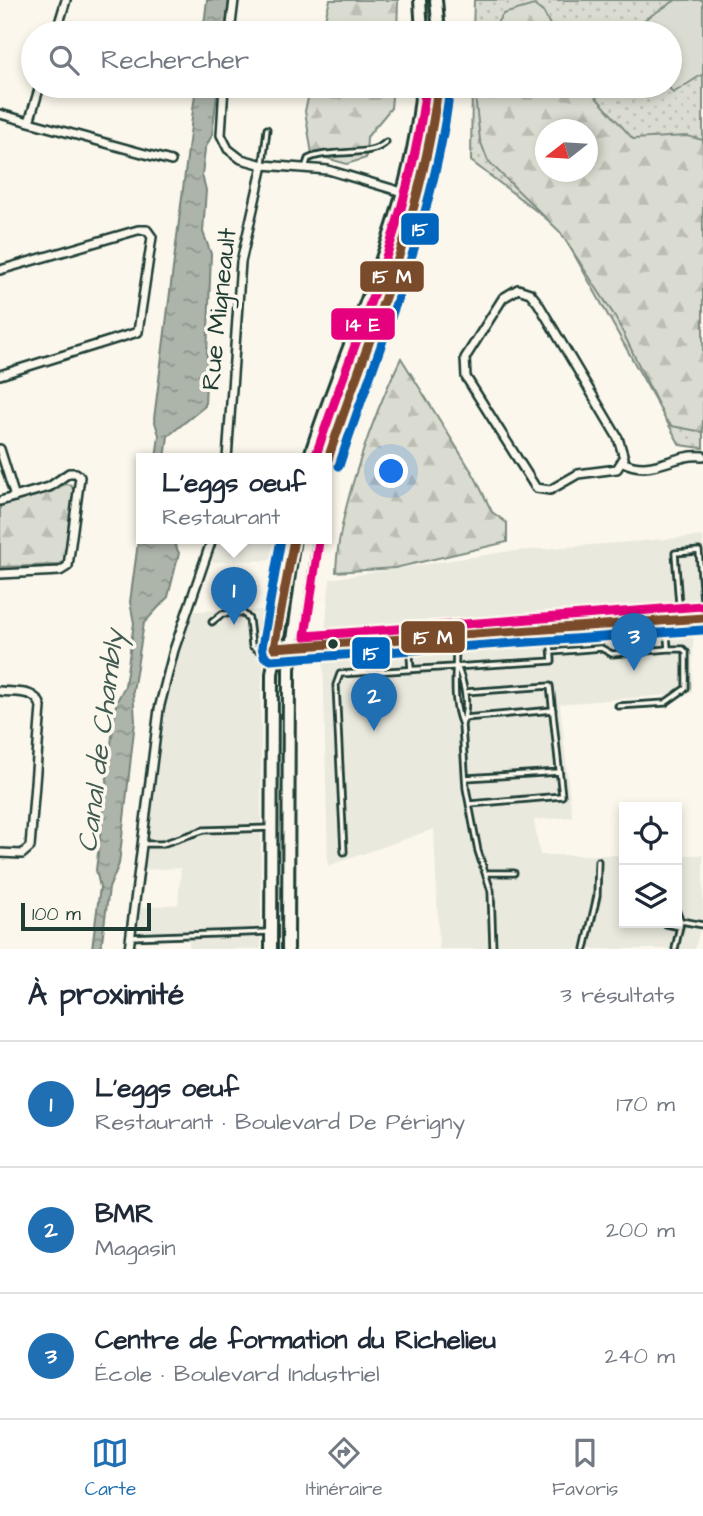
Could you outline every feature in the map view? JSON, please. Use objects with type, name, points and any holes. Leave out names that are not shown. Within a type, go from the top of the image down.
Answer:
[{"type":"main road","points":[[420,0],[421,21]]},
{"type":"main road","points":[[436,0],[438,21]]},
{"type":"main road","points":[[311,453],[403,192],[415,145],[421,98]]},
{"type":"main road","points":[[330,453],[419,197],[432,143],[438,98]]},
{"type":"main road","points":[[271,949],[269,651],[293,544]]},
{"type":"main road","points":[[288,949],[288,710],[291,649],[306,544]]},
{"type":"street","points":[[59,21],[65,0]]},
{"type":"street","points":[[231,21],[234,0]]},
{"type":"street","points":[[29,122],[36,98]]},
{"type":"street","points":[[223,98],[220,127],[224,143],[241,159],[263,165],[328,170],[419,197]]},
{"type":"street","points":[[0,114],[172,161]]},
{"type":"street","name":"Rue Migneault","points":[[227,453],[241,262],[263,165]]},
{"type":"street","points":[[0,270],[136,230],[147,230],[153,243],[140,328],[133,335],[0,375]]},
{"type":"street","points":[[527,291],[538,303],[618,438],[623,448],[623,462],[614,470],[578,474],[550,490],[539,490],[531,484],[463,367],[465,358],[509,292],[527,291]]},
{"type":"street","points":[[0,449],[15,497]]},
{"type":"street","points":[[623,462],[644,469],[690,456],[703,456]]},
{"type":"street","points":[[0,500],[54,485],[69,473],[76,473],[80,477],[70,558],[66,568],[0,574]]},
{"type":"street","points":[[129,949],[153,746],[164,687],[210,544]]},
{"type":"street","points":[[269,651],[703,618]]},
{"type":"street","points":[[0,691],[32,694],[37,697],[41,706],[30,847],[19,854],[0,853]]},
{"type":"lane","points":[[263,165],[267,129]]},
{"type":"lane","points":[[305,168],[308,159],[321,154],[377,149],[386,142]]},
{"type":"lane","points":[[680,619],[675,553],[699,551],[703,601]]},
{"type":"lane","points":[[212,622],[222,614],[243,613],[249,619],[252,646],[269,651]]},
{"type":"lane","points":[[666,620],[668,649]]},
{"type":"lane","points":[[344,852],[336,679],[346,672],[552,661],[550,630]]},
{"type":"lane","points":[[455,638],[455,685],[462,719]]},
{"type":"lane","points":[[409,641],[411,670]]},
{"type":"lane","points":[[552,652],[601,649],[612,654],[685,650],[686,688],[666,702],[618,706]]},
{"type":"lane","points":[[457,666],[465,692],[462,725],[466,778],[478,851],[487,873],[493,906],[493,949]]},
{"type":"lane","points":[[465,692],[550,687],[562,796],[470,804]]},
{"type":"lane","points":[[462,719],[553,710]]},
{"type":"lane","points":[[466,778],[559,772]]},
{"type":"lane","points":[[141,844],[162,844],[204,830],[271,828]]},
{"type":"lane","points":[[585,949],[597,896],[598,861]]},
{"type":"lane","points":[[487,873],[514,873]]},
{"type":"lane","points":[[682,920],[703,925]]},
{"type":"lane","points":[[675,949],[680,928]]},
{"type":"lane","points":[[130,937],[271,932]]},
{"type":"shaded area","points":[[703,536],[703,608],[694,609],[692,693],[560,704],[572,817],[534,820],[540,855],[619,855],[619,928],[682,928],[682,855],[703,855],[703,917],[695,949],[439,949],[434,829],[328,866],[323,652],[330,579],[504,552]]},
{"type":"shaded area","points":[[216,544],[278,544],[274,560],[211,562]]},
{"type":"shaded area","points":[[268,610],[261,693],[261,949],[189,949],[189,938],[140,941],[134,944],[138,908],[178,904],[181,868],[142,870],[160,724],[172,670],[187,627],[194,611]]},
{"type":"green space","points":[[330,0],[398,0],[397,21],[324,21]]},
{"type":"green space","points":[[474,0],[703,0],[703,448],[680,445],[560,229],[471,161],[472,98],[682,98],[682,21],[473,21]]},
{"type":"green space","points":[[676,0],[703,0],[703,74],[682,87],[682,21],[642,21]]},
{"type":"green space","points":[[534,5],[544,13],[548,21],[498,21],[503,14]]},
{"type":"green space","points":[[308,98],[392,98],[391,108],[367,137],[366,158],[347,164],[312,154],[305,111]]},
{"type":"green space","points":[[475,98],[597,98],[633,139],[687,136],[703,140],[703,432],[672,426],[665,419],[616,318],[560,232],[488,161],[480,140]]},
{"type":"green space","points":[[401,358],[475,477],[492,512],[507,523],[507,542],[395,568],[336,572],[338,548],[350,492],[380,406]]},
{"type":"green space","points":[[65,484],[71,485],[74,491],[64,561],[57,565],[0,567],[0,506],[53,491]]},
{"type":"water","points":[[207,0],[229,0],[226,21],[204,21]]},
{"type":"water","points":[[194,98],[217,98],[212,135],[205,149],[202,175],[206,190],[203,232],[211,254],[205,406],[168,436],[166,453],[157,453],[159,435],[154,419]]},
{"type":"water","points":[[138,544],[174,544],[179,553],[168,597],[144,623],[133,691],[135,721],[119,864],[109,888],[101,949],[92,949],[100,887],[96,870],[116,703],[125,686],[134,623],[130,602]]},
{"type":"transit line","points":[[317,453],[395,229],[419,135],[424,98]]},
{"type":"transit line","points":[[330,453],[407,230],[431,135],[436,98]]},
{"type":"transit line","name":"15","points":[[339,466],[419,232],[443,136],[448,98]]},
{"type":"transit line","name":"15","points":[[280,544],[262,647],[264,656],[271,660],[703,630]]},
{"type":"transit line","points":[[293,544],[274,648],[703,618]]},
{"type":"transit line","points":[[319,544],[305,636],[702,606]]},
{"type":"place","name":"L'eggs oeuf","points":[[234,625]]},
{"type":"place","name":"Centre de formation du Richelieu","points":[[634,671]]},
{"type":"place","name":"BMR","points":[[374,731]]},
{"type":"water label","name":"Canal de Chambly","points":[[101,741]]}]
